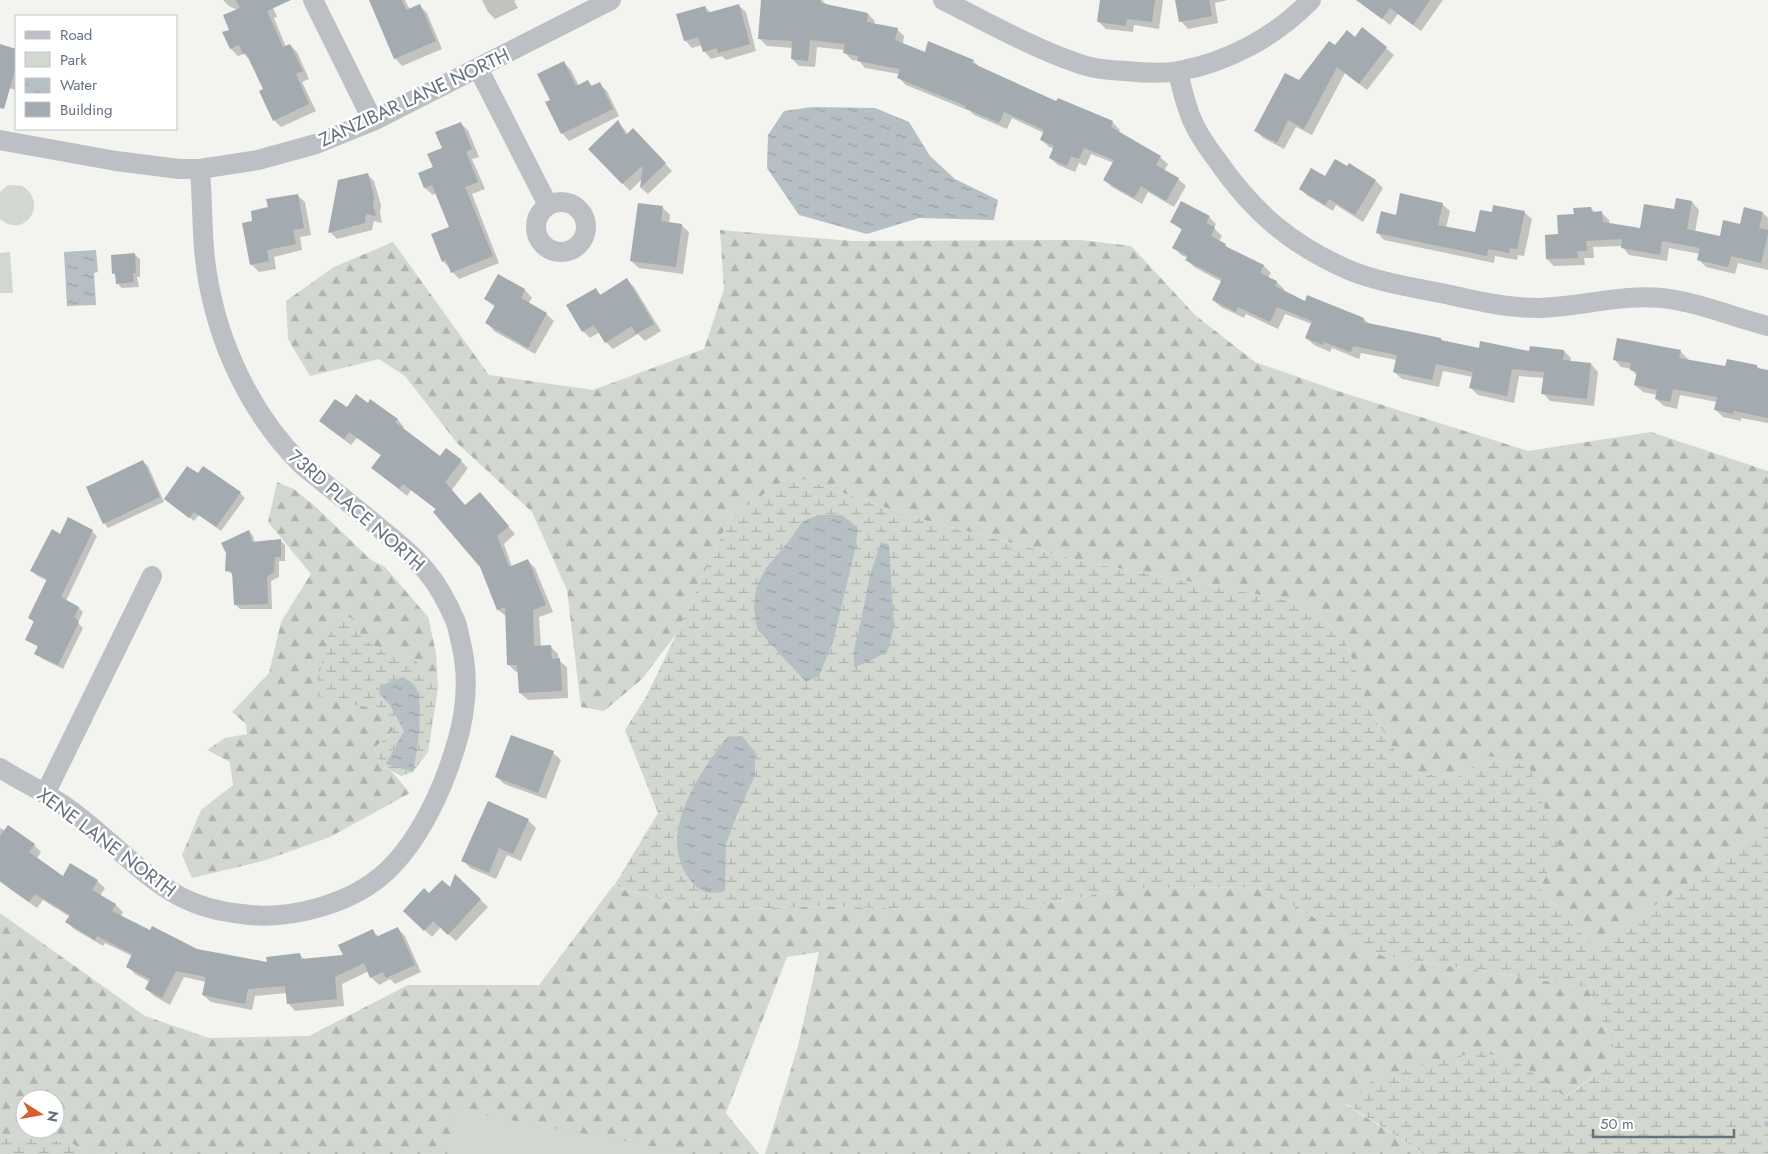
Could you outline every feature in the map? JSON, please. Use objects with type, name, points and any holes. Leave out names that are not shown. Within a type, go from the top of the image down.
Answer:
[{"type":"street","points":[[313,0],[373,121]]},
{"type":"street","name":"ZANZIBAR LANE NORTH","points":[[0,140],[116,162],[179,169],[200,169],[258,160],[316,144],[373,121],[610,0]]},
{"type":"street","points":[[942,0],[1052,54],[1079,64],[1108,70],[1143,73],[1178,71],[1238,53],[1270,35],[1311,0]]},
{"type":"street","points":[[478,68],[548,205]]},
{"type":"street","points":[[1178,71],[1190,117],[1231,181],[1256,209],[1284,234],[1313,253],[1349,270],[1380,281],[1508,306],[1538,308],[1608,298],[1662,298],[1686,302],[1768,326]]},
{"type":"street","name":"73RD PLACE NORTH","points":[[200,169],[204,250],[217,321],[228,354],[257,407],[283,444],[302,464],[405,550],[428,572],[444,597],[456,623],[464,655],[467,685],[465,714],[460,736],[453,759],[432,810],[418,833],[386,872]]},
{"type":"street","points":[[45,794],[152,576]]},
{"type":"street","name":"XENE LANE NORTH","points":[[0,768],[69,809],[160,884],[181,897],[203,906],[243,915],[293,914],[319,908],[363,888],[386,872]]},
{"type":"green space","points":[[8,185],[22,186],[30,193],[34,201],[34,209],[30,217],[18,225],[9,224],[0,219],[0,192]]},
{"type":"green space","points":[[720,230],[853,241],[1080,240],[1131,246],[1195,315],[1255,362],[1341,392],[1528,451],[1651,432],[1768,471],[1768,829],[1760,831],[1683,887],[1593,946],[1540,889],[1557,845],[1490,756],[1455,778],[1408,772],[1368,707],[1346,641],[1307,604],[1080,561],[909,516],[792,475],[730,517],[677,633],[642,679],[604,711],[581,707],[567,590],[532,512],[457,443],[405,376],[379,359],[310,376],[288,339],[286,301],[334,267],[393,242],[489,375],[593,390],[704,349],[724,289]]},
{"type":"green space","points":[[10,252],[13,293],[0,293],[0,253]]},
{"type":"green space","points":[[792,475],[909,516],[1080,561],[1307,604],[1346,641],[1368,707],[1408,772],[1455,778],[1490,756],[1529,766],[1558,845],[1540,889],[1593,946],[1683,887],[1760,831],[1768,829],[1768,1154],[1424,1154],[1345,1103],[1377,1077],[1479,1051],[1518,1062],[1566,1097],[1619,1058],[1587,987],[1383,956],[1259,887],[1130,888],[1003,912],[821,906],[700,911],[614,886],[658,813],[625,730],[646,697],[730,517]]},
{"type":"green space","points":[[277,482],[294,489],[316,507],[371,560],[385,567],[428,617],[436,653],[438,688],[414,658],[380,649],[361,638],[346,705],[376,707],[394,729],[375,748],[380,765],[392,772],[410,793],[330,837],[263,861],[192,878],[182,855],[201,810],[233,785],[230,762],[207,750],[225,738],[247,734],[246,724],[232,712],[269,673],[281,622],[311,574],[268,522]]},
{"type":"green space","points":[[349,617],[359,621],[361,638],[380,649],[414,658],[438,688],[428,752],[413,772],[401,776],[380,765],[375,748],[394,729],[376,707],[346,705],[314,695],[331,625]]},
{"type":"green space","points":[[613,886],[700,911],[821,906],[1003,912],[1130,888],[1259,887],[1383,956],[1587,987],[1619,1058],[1565,1097],[1518,1062],[1345,1104],[1424,1154],[765,1154],[798,1046],[819,952],[787,957],[726,1113],[759,1154],[91,1154],[69,1142],[43,1139],[65,1139],[65,1089],[15,1089],[15,1136],[0,1134],[0,913],[145,1016],[209,1038],[309,1036],[408,985],[539,985]]},
{"type":"green space","points":[[457,1110],[694,1154],[450,1154]]},
{"type":"green space","points":[[0,1134],[15,1136],[15,1139],[43,1139],[69,1142],[91,1154],[0,1154]]},
{"type":"water","points":[[812,107],[875,108],[909,122],[930,156],[955,179],[998,200],[994,220],[919,218],[867,234],[799,215],[767,168],[768,135],[784,111]]},
{"type":"water","points":[[96,250],[98,272],[94,273],[96,305],[67,306],[64,252]]},
{"type":"water","points":[[818,515],[842,515],[858,528],[855,550],[833,642],[819,676],[806,682],[757,629],[754,608],[756,588],[766,568],[802,522]]},
{"type":"water","points":[[881,542],[889,545],[894,626],[888,651],[854,667],[854,649],[870,575]]},
{"type":"water","points":[[403,677],[415,686],[418,694],[420,715],[413,772],[386,764],[404,731],[390,705],[379,693],[382,685]]},
{"type":"water","points":[[742,736],[755,752],[755,775],[726,844],[725,891],[706,892],[694,885],[681,863],[677,845],[679,826],[693,787],[704,769],[727,737]]},
{"type":"building","points":[[236,0],[291,0],[267,11],[283,47],[290,44],[303,71],[296,74],[309,104],[273,121],[259,91],[263,89],[246,53],[243,54],[239,45],[230,49],[222,32],[229,30],[223,15],[240,8]]},
{"type":"building","points":[[369,0],[402,0],[406,10],[420,4],[436,41],[394,59]]},
{"type":"building","points":[[761,0],[821,0],[821,3],[868,13],[867,22],[898,28],[895,40],[925,52],[928,41],[974,60],[972,63],[1056,101],[1058,98],[1113,121],[1111,127],[1161,156],[1156,165],[1179,178],[1166,201],[1141,186],[1134,198],[1103,180],[1114,160],[1084,148],[1079,159],[1071,156],[1067,166],[1049,158],[1054,146],[1040,140],[1044,130],[1004,112],[999,123],[965,108],[966,106],[897,78],[900,69],[857,61],[858,56],[843,53],[845,44],[810,40],[808,61],[791,59],[792,41],[758,39]]},
{"type":"building","points":[[1100,0],[1155,0],[1152,22],[1127,19],[1126,26],[1097,22]]},
{"type":"building","points":[[1175,0],[1209,0],[1212,16],[1179,22]]},
{"type":"building","points":[[1356,0],[1430,0],[1413,25],[1390,8],[1382,19]]},
{"type":"building","points":[[739,4],[750,44],[718,53],[717,48],[703,52],[698,37],[684,41],[676,14],[705,6],[707,13]]},
{"type":"building","points":[[1362,27],[1387,47],[1359,84],[1337,67],[1304,129],[1288,120],[1277,143],[1254,131],[1285,73],[1299,80],[1329,41],[1335,45],[1347,30],[1355,37]]},
{"type":"building","points":[[0,44],[15,49],[15,70],[4,109],[0,108]]},
{"type":"building","points":[[564,61],[576,86],[588,80],[591,86],[600,82],[613,109],[561,134],[545,102],[550,100],[537,74]]},
{"type":"building","points":[[618,120],[626,135],[633,128],[666,163],[640,188],[643,165],[622,184],[588,149]]},
{"type":"building","points":[[461,122],[472,149],[466,152],[478,182],[465,187],[493,256],[451,273],[446,260],[442,262],[431,234],[449,227],[432,185],[424,188],[418,173],[433,167],[427,154],[442,148],[435,132]]},
{"type":"building","points":[[1335,159],[1347,166],[1349,163],[1376,180],[1355,215],[1329,199],[1325,205],[1299,189],[1311,168],[1325,176]]},
{"type":"building","points":[[368,173],[374,197],[373,205],[376,216],[366,214],[365,223],[328,233],[338,180]]},
{"type":"building","points":[[1400,193],[1443,203],[1438,225],[1475,232],[1480,210],[1492,212],[1493,205],[1525,211],[1517,249],[1510,248],[1509,253],[1488,249],[1487,256],[1376,233],[1381,211],[1396,215]]},
{"type":"building","points":[[298,194],[304,228],[293,230],[296,244],[267,250],[269,261],[250,265],[242,223],[252,221],[251,211],[268,207],[266,199]]},
{"type":"building","points":[[1676,198],[1692,201],[1687,229],[1720,236],[1723,220],[1740,224],[1744,207],[1763,212],[1759,228],[1768,230],[1768,234],[1761,263],[1731,256],[1728,267],[1697,260],[1700,248],[1662,241],[1660,255],[1621,248],[1622,239],[1586,241],[1587,251],[1577,251],[1578,258],[1546,259],[1545,235],[1558,234],[1557,215],[1574,214],[1573,208],[1591,207],[1592,212],[1602,211],[1603,222],[1640,228],[1644,204],[1674,209]]},
{"type":"building","points":[[1181,201],[1210,216],[1206,223],[1215,227],[1211,236],[1226,244],[1225,246],[1264,265],[1260,273],[1277,281],[1275,286],[1305,301],[1307,295],[1364,318],[1363,322],[1479,348],[1480,341],[1529,351],[1530,346],[1564,350],[1563,360],[1591,363],[1587,399],[1541,394],[1544,372],[1512,369],[1507,396],[1469,388],[1473,372],[1436,364],[1432,380],[1393,372],[1397,355],[1353,346],[1351,352],[1324,342],[1323,345],[1305,338],[1312,321],[1277,307],[1270,322],[1238,307],[1236,312],[1212,300],[1222,279],[1185,260],[1188,256],[1172,248],[1182,229],[1170,222]]},
{"type":"building","points":[[638,203],[663,206],[661,221],[682,224],[676,267],[630,261]]},
{"type":"building","points":[[135,253],[136,273],[133,273],[134,282],[116,284],[115,273],[112,274],[111,255]]},
{"type":"building","points":[[498,274],[525,289],[521,298],[547,313],[528,348],[485,323],[495,305],[484,299]]},
{"type":"building","points":[[627,278],[654,324],[636,334],[632,326],[605,343],[594,325],[582,332],[566,305],[596,288],[600,295]]},
{"type":"building","points":[[1617,338],[1681,350],[1679,358],[1725,366],[1727,359],[1757,365],[1757,368],[1768,370],[1768,418],[1734,411],[1733,414],[1714,410],[1717,397],[1673,389],[1670,402],[1655,399],[1657,390],[1634,385],[1637,372],[1630,370],[1631,363],[1613,360]]},
{"type":"building","points":[[356,394],[368,403],[370,399],[398,419],[395,422],[440,456],[446,448],[462,460],[445,482],[465,505],[480,492],[509,526],[497,536],[509,567],[528,559],[546,605],[533,610],[534,646],[551,645],[552,659],[560,658],[562,691],[519,693],[517,665],[507,665],[505,607],[497,610],[480,567],[433,512],[436,509],[403,484],[399,489],[371,468],[381,455],[349,432],[344,439],[319,421],[335,399],[347,407]]},
{"type":"building","points":[[143,460],[160,497],[103,524],[86,487]]},
{"type":"building","points":[[187,466],[198,473],[203,466],[241,492],[216,527],[194,512],[189,518],[164,499]]},
{"type":"building","points":[[68,517],[93,530],[61,597],[79,607],[74,617],[79,622],[58,665],[34,654],[38,646],[25,640],[34,621],[28,618],[47,579],[30,571],[52,529],[60,534]]},
{"type":"building","points":[[249,530],[252,542],[281,539],[281,557],[275,557],[274,572],[267,577],[268,604],[234,605],[232,572],[225,571],[226,553],[221,543]]},
{"type":"building","points":[[511,735],[554,751],[538,793],[495,777]]},
{"type":"building","points":[[488,801],[529,819],[513,854],[499,848],[489,873],[461,861]]},
{"type":"building","points":[[8,825],[35,844],[29,852],[63,876],[70,863],[98,880],[92,890],[116,904],[112,911],[150,930],[152,926],[197,949],[267,962],[266,957],[300,953],[301,959],[343,955],[338,945],[373,929],[376,937],[398,927],[415,965],[386,978],[383,972],[370,978],[364,963],[335,977],[337,999],[287,1004],[285,986],[248,989],[245,1004],[202,995],[206,977],[176,971],[162,998],[145,989],[150,979],[126,967],[132,954],[97,936],[95,940],[65,922],[70,915],[35,894],[29,902],[0,881],[0,836]]},
{"type":"building","points":[[455,874],[481,899],[448,935],[433,921],[424,931],[403,911],[424,888],[429,893],[442,880],[450,887]]}]
